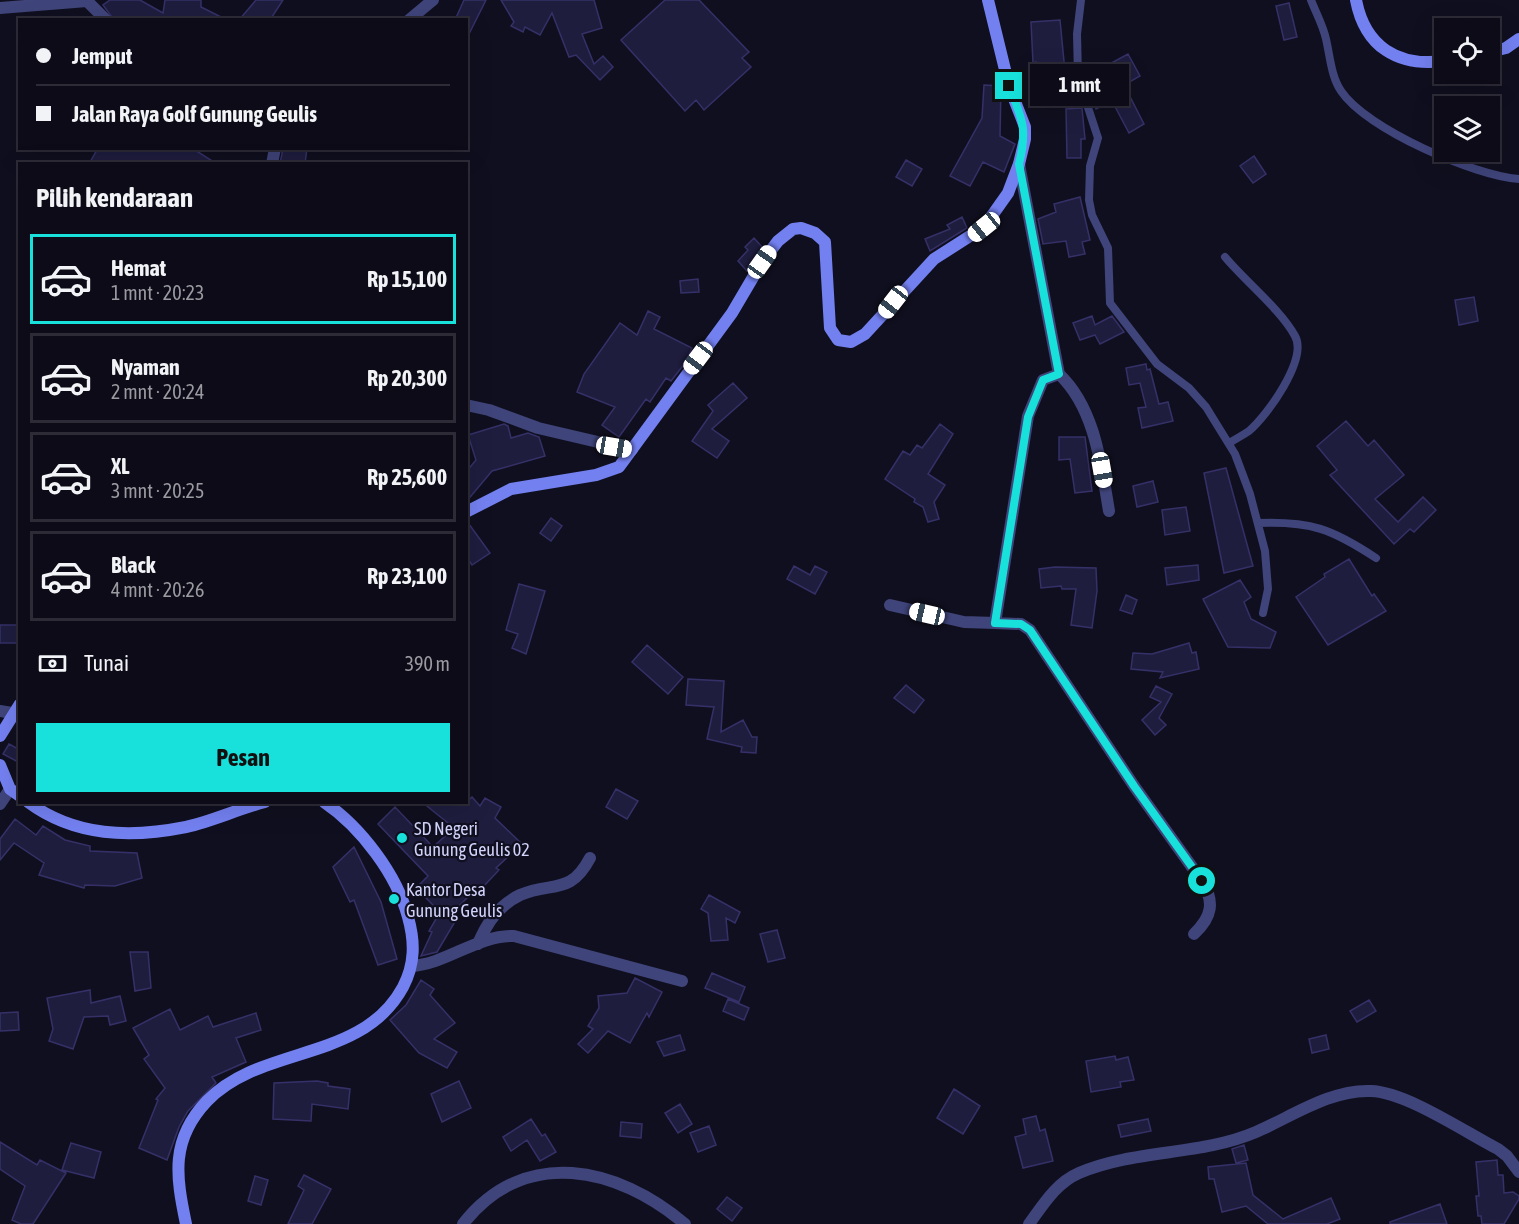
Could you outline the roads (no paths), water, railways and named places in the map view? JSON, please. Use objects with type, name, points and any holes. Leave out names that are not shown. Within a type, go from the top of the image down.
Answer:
[{"type":"main road","points":[[468,510],[519,487],[612,471],[623,464],[732,312],[770,250],[785,234],[801,228],[815,233],[825,242],[830,328],[838,340],[851,342],[858,340],[873,327],[934,259],[984,227],[1008,193],[1025,140],[1025,127],[1009,86],[988,0]]},
{"type":"main road","points":[[1356,0],[1365,30],[1388,53],[1409,60],[1434,61]]},
{"type":"main road","points":[[1500,50],[1519,39]]},
{"type":"main road","points":[[0,736],[11,710]]},
{"type":"main road","points":[[0,765],[15,793]]},
{"type":"main road","points":[[31,804],[64,824],[83,830],[114,833],[187,827],[259,804]]},
{"type":"main road","points":[[186,1224],[177,1187],[178,1166],[192,1122],[208,1101],[233,1079],[247,1072],[319,1049],[371,1024],[395,1000],[411,966],[413,931],[400,889],[346,819],[327,804]]},
{"type":"street","points":[[411,18],[433,0]]},
{"type":"street","points":[[0,8],[87,1],[104,18]]},
{"type":"street","points":[[1019,164],[1059,374],[1070,385],[1085,412],[1099,450],[1109,511]]},
{"type":"street","points":[[995,623],[1028,417],[1043,380],[1059,374]]},
{"type":"street","points":[[468,405],[489,410],[538,428],[632,450]]},
{"type":"street","points":[[890,605],[964,622],[1021,624],[1030,630],[1210,895],[1210,909],[1204,925],[1194,934]]},
{"type":"street","points":[[0,804],[15,793]]},
{"type":"street","points":[[478,944],[488,920],[519,896],[573,882],[582,873],[590,858]]},
{"type":"street","points":[[411,966],[426,965],[478,944],[503,936],[514,936],[682,981]]},
{"type":"street","points":[[1029,1224],[1057,1188],[1078,1174],[1113,1162],[1232,1140],[1254,1133],[1310,1106],[1369,1090],[1388,1092],[1408,1101],[1498,1149],[1507,1156],[1519,1172]]},
{"type":"street","points":[[463,1224],[484,1203],[521,1179],[558,1171],[585,1173],[622,1185],[669,1210],[685,1224]]},
{"type":"lane","points":[[1082,0],[1077,34],[1078,77],[1098,138],[1090,166],[1089,200],[1092,215],[1108,248],[1110,303],[1157,364],[1189,388],[1206,407],[1229,443],[1250,494],[1258,523],[1267,572],[1263,613]]},
{"type":"lane","points":[[1311,0],[1326,38],[1339,90],[1360,114],[1444,156],[1494,175],[1519,179]]},
{"type":"lane","points":[[1225,257],[1280,316],[1296,337],[1299,349],[1286,382],[1268,409],[1250,430],[1229,443]]},
{"type":"lane","points":[[1258,523],[1290,522],[1322,529],[1348,540],[1376,558]]},
{"type":"place","name":"SD Negeri Gunung Geulis 02","points":[[402,838]]},
{"type":"place","name":"Kantor Desa Gunung Geulis","points":[[394,899]]}]
